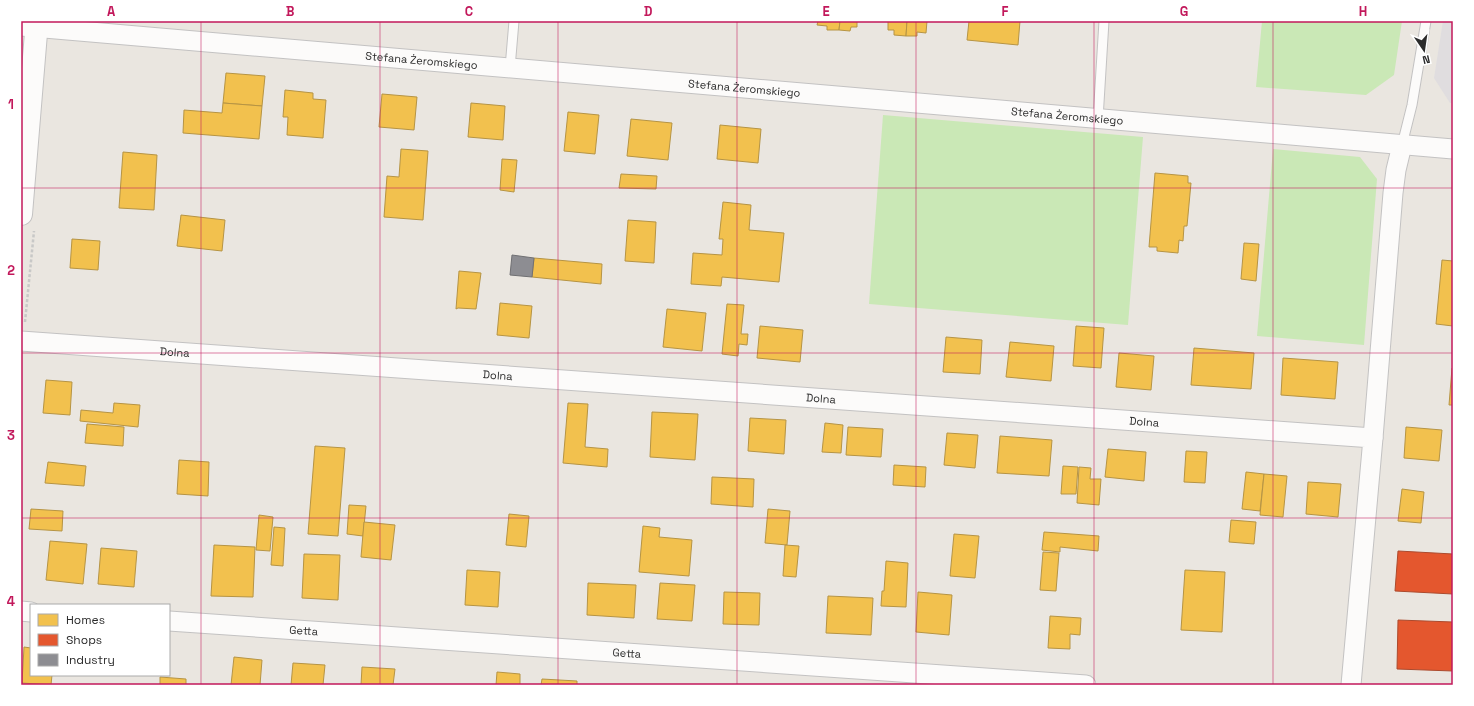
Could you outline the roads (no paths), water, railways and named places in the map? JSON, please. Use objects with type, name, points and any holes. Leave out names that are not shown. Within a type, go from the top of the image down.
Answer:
[{"type":"street","name":"Stefana Żeromskiego","points":[[31,25],[510,68],[1453,149]]},
{"type":"street","points":[[28,220],[31,25]]},
{"type":"street","points":[[1351,685],[1393,193],[1396,170],[1402,145]]},
{"type":"street","name":"Dolna","points":[[22,341],[1373,438]]},
{"type":"street","name":"Getta","points":[[170,621],[1086,685]]},
{"type":"lane","points":[[510,68],[514,21]]},
{"type":"lane","points":[[1098,119],[1104,21]]},
{"type":"lane","points":[[1402,145],[1412,105],[1426,21]]}]
